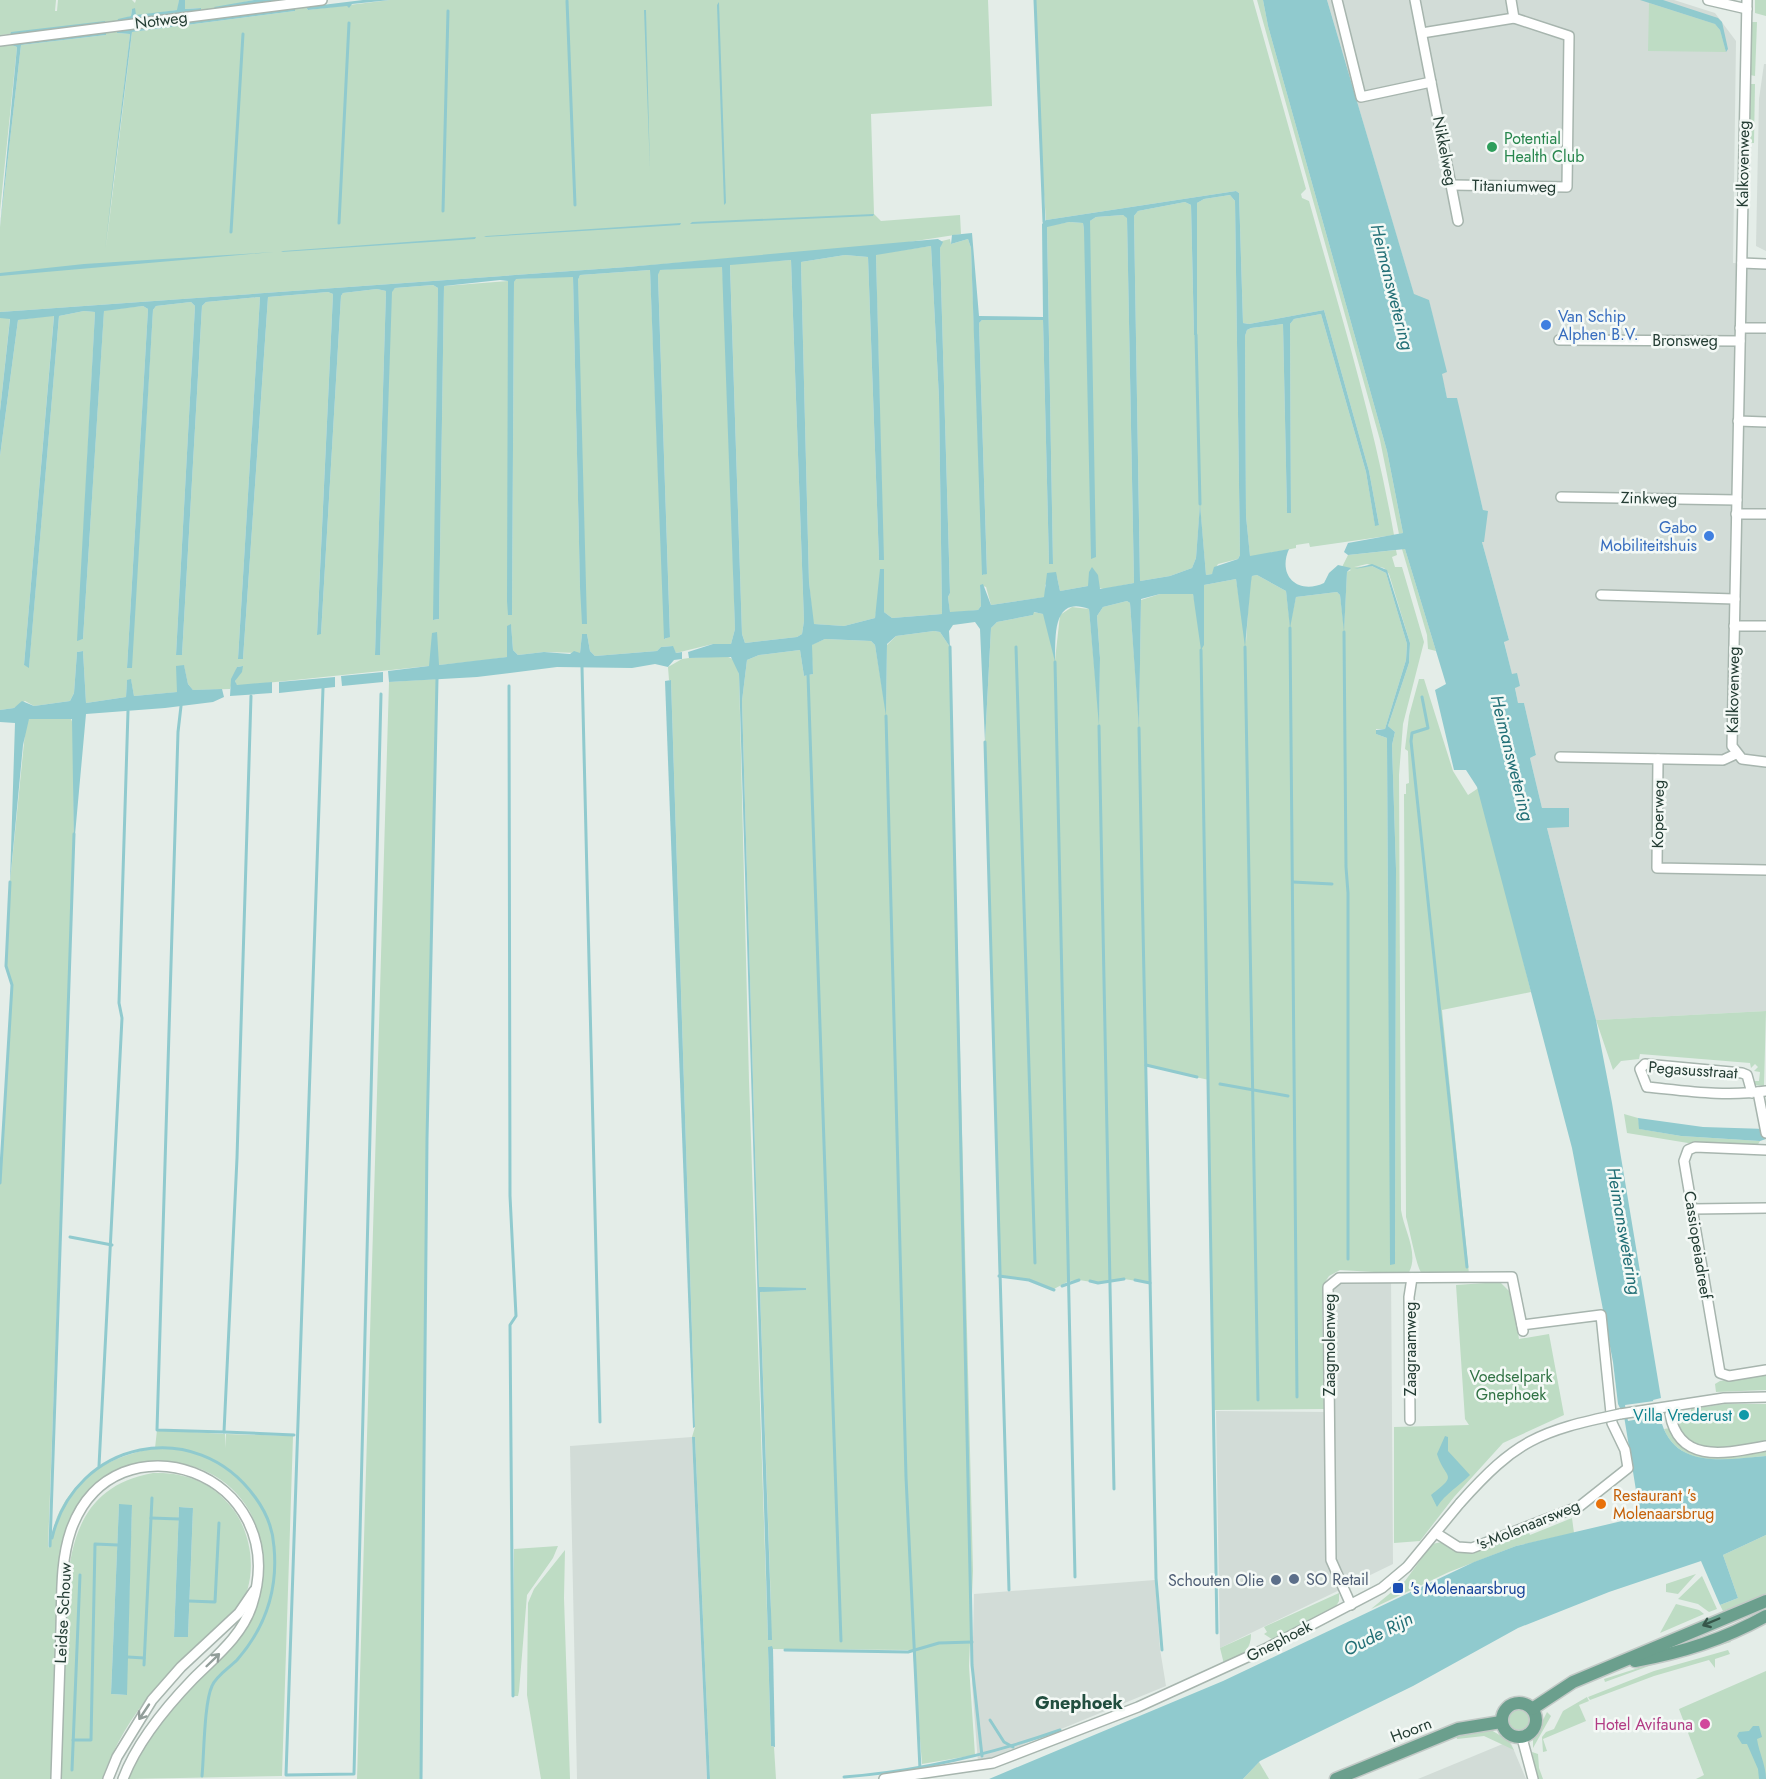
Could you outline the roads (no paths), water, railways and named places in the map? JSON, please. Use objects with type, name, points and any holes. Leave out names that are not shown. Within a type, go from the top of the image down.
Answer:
[{"type":"main road","points":[[1532,1709],[1573,1682],[1766,1601]]},
{"type":"main road","points":[[1625,1662],[1669,1654],[1733,1635],[1766,1616]]},
{"type":"main road","points":[[1524,1704],[1532,1709],[1536,1719],[1535,1726],[1528,1735],[1522,1738],[1508,1734],[1501,1722],[1503,1712],[1510,1705],[1524,1704]]},
{"type":"main road","name":"Hoorn","points":[[1336,1779],[1458,1729],[1501,1722]]},
{"type":"street","name":"Notweg","points":[[0,41],[322,0]]},
{"type":"street","points":[[1337,0],[1361,97],[1431,82]]},
{"type":"street","name":"Nikkelweg","points":[[1415,0],[1458,221]]},
{"type":"street","points":[[1422,33],[1514,18],[1511,0]]},
{"type":"street","points":[[1708,0],[1747,4]]},
{"type":"street","name":"Kalkovenweg","points":[[1736,754],[1732,746],[1747,4]]},
{"type":"street","name":"Titaniumweg","points":[[1452,185],[1567,187],[1569,36],[1514,18]]},
{"type":"street","points":[[1742,263],[1766,264]]},
{"type":"street","points":[[1740,328],[1766,328]]},
{"type":"street","name":"Bronsweg","points":[[1559,340],[1740,341]]},
{"type":"street","points":[[1738,421],[1766,422]]},
{"type":"street","name":"Zinkweg","points":[[1561,497],[1737,500]]},
{"type":"street","points":[[1736,514],[1766,514]]},
{"type":"street","points":[[1601,595],[1735,599]]},
{"type":"street","name":"Kalkovenweg","points":[[1734,626],[1766,626]]},
{"type":"street","name":"Koperweg","points":[[1560,757],[1723,760],[1736,754],[1750,762],[1766,762]]},
{"type":"street","name":"Koperweg","points":[[1658,759],[1657,868],[1766,870]]},
{"type":"street","name":"Pegasusstraat","points":[[1645,1064],[1742,1073],[1759,1092],[1733,1095],[1647,1087],[1640,1069],[1645,1064]]},
{"type":"street","points":[[1759,1092],[1766,1133]]},
{"type":"street","name":"Cassiopeiadreef","points":[[1766,1152],[1695,1147],[1688,1150],[1684,1161],[1720,1373],[1730,1376],[1766,1370]]},
{"type":"street","points":[[1693,1209],[1766,1208]]},
{"type":"street","name":"Zaagmolenweg","points":[[1351,1605],[1331,1560],[1328,1287],[1339,1278],[1512,1277],[1522,1328]]},
{"type":"street","name":"Zaagraamweg","points":[[1410,1420],[1409,1297],[1412,1278]]},
{"type":"street","name":"'s-Molenaarsweg","points":[[1436,1533],[1458,1547],[1472,1548],[1580,1506],[1628,1468],[1625,1450],[1612,1423],[1601,1315],[1522,1328]]},
{"type":"street","name":"Gnephoek","points":[[884,1779],[993,1762],[1053,1742],[1214,1673],[1351,1605],[1382,1588],[1397,1576],[1491,1467],[1529,1440],[1563,1427],[1620,1414],[1724,1398],[1766,1397]]},
{"type":"street","points":[[1670,1414],[1672,1428],[1679,1439],[1688,1448],[1697,1451],[1715,1452],[1766,1446]]},
{"type":"street","name":"Leidse Schouw","points":[[56,1779],[63,1569],[71,1530],[89,1499],[111,1480],[146,1468],[169,1466],[206,1477],[231,1496],[250,1524],[257,1558],[253,1604],[235,1635],[172,1702],[140,1746],[123,1779]]},
{"type":"street","points":[[108,1779],[117,1757],[152,1700],[182,1667],[239,1613],[254,1592]]},
{"type":"street","points":[[1522,1738],[1533,1779]]},
{"type":"water","points":[[179,0],[185,0],[185,9],[201,8],[201,11],[117,22],[118,19],[131,16],[132,9],[135,8],[136,15],[177,10]]},
{"type":"water","points":[[254,0],[290,0],[216,9],[214,7]]},
{"type":"water","points":[[363,0],[390,0],[352,4],[349,8],[347,6],[308,10],[306,7]]},
{"type":"water","points":[[1263,0],[1327,0],[1414,294],[1429,300],[1447,372],[1442,374],[1447,398],[1457,398],[1483,510],[1488,511],[1484,542],[1482,542],[1509,640],[1504,642],[1512,674],[1517,673],[1520,686],[1515,688],[1518,703],[1524,703],[1536,755],[1530,758],[1542,808],[1569,808],[1569,827],[1547,828],[1596,1020],[1612,1103],[1661,1398],[1653,1400],[1657,1424],[1662,1424],[1669,1439],[1679,1449],[1691,1455],[1720,1459],[1766,1456],[1766,1535],[1723,1555],[1738,1598],[1720,1605],[1701,1561],[1609,1592],[1518,1628],[1413,1686],[1260,1761],[1243,1779],[989,1779],[1223,1681],[1474,1562],[1516,1546],[1622,1521],[1634,1516],[1639,1509],[1624,1416],[1618,1404],[1613,1362],[1572,1148],[1477,787],[1466,770],[1454,770],[1435,690],[1446,684],[1405,549],[1348,555],[1344,552],[1348,543],[1403,533],[1387,451],[1268,26]]},
{"type":"water","points":[[1640,0],[1663,0],[1718,18],[1722,22],[1728,49],[1726,52],[1720,30],[1715,24]]},
{"type":"water","points":[[719,2],[726,203],[724,205],[717,5]]},
{"type":"water","points":[[295,8],[295,11],[132,32],[105,249],[130,34],[117,33],[117,30]]},
{"type":"water","points":[[644,10],[646,10],[650,171]]},
{"type":"water","points":[[105,21],[105,23],[10,35],[11,32]]},
{"type":"water","points":[[106,32],[106,35],[21,45],[0,227],[17,47],[9,44]]},
{"type":"water","points":[[1236,191],[1239,193],[1243,323],[1249,324],[1324,310],[1369,471],[1379,525],[1375,526],[1366,472],[1321,314],[1294,319],[1290,324],[1291,513],[1287,513],[1283,324],[1251,328],[1247,330],[1245,336],[1246,516],[1250,556],[1289,549],[1286,559],[1288,575],[1298,585],[1306,587],[1324,583],[1329,573],[1338,565],[1351,568],[1347,572],[1344,632],[1340,595],[1337,592],[1296,597],[1290,628],[1286,591],[1257,575],[1252,576],[1245,647],[1236,579],[1204,585],[1204,645],[1201,650],[1193,594],[1160,594],[1141,599],[1139,728],[1130,603],[1127,601],[1103,607],[1097,616],[1100,658],[1099,726],[1089,609],[1077,606],[1068,608],[1062,614],[1056,631],[1055,662],[1043,614],[1034,612],[1033,615],[997,622],[991,628],[985,742],[980,629],[975,622],[953,625],[949,631],[950,647],[940,632],[934,631],[896,636],[887,644],[886,716],[875,645],[871,641],[825,639],[812,645],[813,674],[804,676],[800,650],[759,655],[747,660],[742,701],[759,1287],[806,1288],[806,1290],[760,1292],[772,1640],[768,1640],[739,674],[731,657],[689,658],[688,652],[713,644],[731,644],[735,629],[722,267],[660,270],[658,275],[670,637],[664,639],[650,270],[580,275],[578,280],[587,624],[582,624],[580,587],[573,277],[516,279],[514,282],[512,615],[508,615],[507,601],[508,281],[444,286],[439,619],[433,620],[438,288],[433,285],[395,288],[392,292],[380,655],[375,655],[386,291],[377,289],[343,293],[341,296],[321,634],[317,635],[333,294],[328,292],[268,297],[243,659],[238,659],[260,297],[206,302],[202,306],[182,655],[176,655],[195,306],[191,302],[156,306],[153,310],[132,668],[127,668],[148,309],[143,306],[104,311],[83,639],[77,641],[95,312],[84,311],[59,316],[29,668],[24,665],[54,316],[18,320],[0,456],[0,411],[10,319],[0,318],[0,312],[627,267],[938,239],[943,242],[940,248],[950,593],[948,597],[950,612],[978,610],[981,606],[980,585],[983,584],[991,605],[1044,597],[1047,573],[1056,572],[1060,591],[1088,586],[1089,572],[1092,567],[1098,575],[1100,589],[1134,583],[1127,218],[1123,215],[1096,217],[1090,221],[1096,557],[1091,559],[1084,230],[1083,223],[1069,222],[1047,227],[1053,564],[1049,564],[1043,320],[982,320],[979,323],[987,574],[982,575],[971,248],[968,239],[951,244],[952,235],[972,233],[979,316],[1043,317],[1042,224],[1046,220]],"holes":[[[1230,195],[1235,201],[1240,555],[1238,559],[1214,567],[1212,574],[1206,575],[1200,504],[1196,558],[1192,568],[1170,576],[1140,581],[1134,216],[1138,211],[1185,202],[1191,205],[1194,335],[1197,335],[1197,203],[1204,199]],[[931,246],[939,398],[942,614],[892,618],[884,612],[884,569],[880,569],[875,618],[844,626],[814,624],[809,582],[801,262],[845,255],[868,257],[879,560],[884,560],[876,255]],[[791,260],[804,621],[802,634],[797,637],[745,643],[742,634],[730,265]]]},
{"type":"water","points":[[874,214],[873,216],[690,224],[692,222]]},
{"type":"water","points":[[681,223],[680,225],[484,237],[486,236]]},
{"type":"water","points":[[476,237],[475,239],[281,252],[283,251]]},
{"type":"water","points":[[274,252],[0,276],[0,273],[84,264]]},
{"type":"water","points":[[1372,564],[1387,570],[1410,643],[1409,663],[1388,726],[1395,732],[1392,745],[1396,869],[1395,1264],[1390,1265],[1387,738],[1376,734],[1376,730],[1385,729],[1406,660],[1407,644],[1386,573],[1372,566],[1354,569]]},
{"type":"water","points":[[511,624],[513,650],[518,655],[544,652],[570,654],[574,651],[580,653],[582,634],[587,634],[590,651],[595,656],[657,651],[661,647],[673,646],[676,653],[682,652],[682,659],[674,660],[668,667],[655,664],[632,668],[557,667],[477,677],[389,682],[388,671],[429,666],[432,633],[437,632],[439,665],[507,657],[507,626]]},
{"type":"water","points":[[83,651],[86,703],[126,697],[127,680],[131,679],[134,696],[177,692],[176,666],[184,665],[188,684],[193,690],[222,689],[224,697],[213,702],[165,708],[86,714],[74,846],[72,719],[29,719],[23,745],[10,882],[15,723],[0,722],[0,710],[14,708],[22,701],[34,706],[70,701],[74,693],[77,652]]},
{"type":"water","points":[[243,666],[242,672],[235,681],[237,685],[272,682],[272,693],[230,696],[231,679],[237,667]]},
{"type":"water","points":[[383,672],[383,682],[342,686],[341,676]]},
{"type":"water","points":[[335,677],[335,687],[279,693],[279,682]]},
{"type":"water","points":[[671,680],[695,1427],[693,1428],[665,681]]},
{"type":"water","points":[[1638,1118],[1703,1127],[1766,1129],[1766,1139],[1760,1141],[1681,1136],[1639,1129]]},
{"type":"water","points":[[1445,1436],[1448,1437],[1448,1451],[1470,1475],[1437,1507],[1431,1495],[1448,1479],[1437,1454]]},
{"type":"water","points":[[692,1437],[695,1437],[710,1779],[707,1779]]},
{"type":"water","points":[[119,1504],[132,1505],[127,1695],[111,1694]]},
{"type":"water","points":[[179,1507],[193,1508],[188,1637],[174,1637]]},
{"type":"water","points":[[772,1646],[775,1747],[771,1746],[768,1647]]},
{"type":"water","points":[[1753,1726],[1759,1726],[1762,1737],[1757,1739],[1766,1779],[1759,1779],[1758,1769],[1747,1744],[1742,1744],[1737,1736],[1739,1732],[1749,1731]]},
{"type":"waterway","points":[[1035,0],[1044,222]]},
{"type":"waterway","points":[[567,1],[575,205]]},
{"type":"waterway","points":[[443,211],[448,11]]},
{"type":"waterway","points":[[339,223],[349,23]]},
{"type":"waterway","points":[[231,232],[243,34]]},
{"type":"waterway","points":[[1196,335],[1200,504]]},
{"type":"waterway","points":[[1290,628],[1297,1397]]},
{"type":"waterway","points":[[1344,632],[1348,893],[1348,1259]]},
{"type":"waterway","points":[[950,647],[972,1665],[982,1756]]},
{"type":"waterway","points":[[1016,647],[1035,1263]]},
{"type":"waterway","points":[[1245,647],[1258,1400]]},
{"type":"waterway","points":[[1201,650],[1217,1633]]},
{"type":"waterway","points":[[1055,662],[1075,1577]]},
{"type":"waterway","points":[[582,667],[600,1422]]},
{"type":"waterway","points":[[808,675],[841,1641]]},
{"type":"waterway","points":[[421,1779],[427,1139],[437,679]]},
{"type":"waterway","points":[[509,686],[510,1196],[516,1316],[510,1325],[513,1696]]},
{"type":"waterway","points":[[323,688],[286,1775],[354,1774],[381,694]]},
{"type":"waterway","points":[[181,706],[178,732],[157,1430],[224,1432],[237,1158],[251,696]]},
{"type":"waterway","points":[[1422,697],[1428,728],[1412,733],[1411,741],[1467,1267]]},
{"type":"waterway","points":[[99,1466],[122,1018],[119,1003],[128,711]]},
{"type":"waterway","points":[[886,716],[906,1477],[920,1769]]},
{"type":"waterway","points":[[1099,726],[1114,1489]]},
{"type":"waterway","points":[[1139,728],[1156,1578],[1162,1650]]},
{"type":"waterway","points":[[985,742],[1009,1590]]},
{"type":"waterway","points":[[50,1546],[74,834]]},
{"type":"waterway","points":[[0,1183],[12,985],[6,966],[10,882]]},
{"type":"waterway","points":[[1293,882],[1332,884]]},
{"type":"waterway","points":[[1146,1065],[1197,1077]]},
{"type":"waterway","points":[[1220,1084],[1288,1096]]},
{"type":"waterway","points":[[70,1237],[112,1245]]},
{"type":"waterway","points":[[999,1276],[1029,1280],[1054,1290]]},
{"type":"waterway","points":[[1090,1281],[1098,1283],[1124,1279]]},
{"type":"waterway","points":[[1062,1286],[1079,1280]]},
{"type":"waterway","points":[[1135,1280],[1150,1283]]},
{"type":"waterway","points":[[224,1432],[294,1435]]},
{"type":"waterway","points":[[52,1538],[65,1505],[85,1479],[111,1460],[140,1450],[171,1448],[202,1455],[230,1471],[255,1497],[266,1514],[272,1533],[275,1563],[268,1607],[247,1648],[212,1686],[206,1717],[202,1776]]},
{"type":"waterway","points":[[144,1665],[152,1498]]},
{"type":"waterway","points":[[151,1518],[179,1519]]},
{"type":"waterway","points":[[189,1601],[215,1602],[219,1523]]},
{"type":"waterway","points":[[73,1740],[91,1740],[95,1544],[118,1545]]},
{"type":"waterway","points":[[72,1770],[80,1575]]},
{"type":"waterway","points":[[785,1650],[908,1652],[939,1643],[972,1642]]},
{"type":"waterway","points":[[128,1657],[144,1658]]},
{"type":"waterway","points":[[990,1720],[1004,1742],[1013,1747]]},
{"type":"waterway","points":[[844,1777],[899,1771],[954,1761],[1060,1730]]},
{"type":"place","name":"Potential Health Club","points":[[1492,147]]},
{"type":"place","name":"Van Schip Alphen B.V.","points":[[1546,325]]},
{"type":"place","name":"Gabo Mobiliteitshuis","points":[[1709,536]]},
{"type":"place","name":"Villa Vrederust","points":[[1744,1415]]},
{"type":"place","name":"Restaurant 's Molenaarsbrug","points":[[1601,1504]]},
{"type":"place","name":"SO Retail","points":[[1294,1579]]},
{"type":"place","name":"Schouten Olie","points":[[1276,1580]]},
{"type":"place","name":"'s Molenaarsbrug","points":[[1398,1588]]},
{"type":"place","name":"Hotel Avifauna","points":[[1705,1724]]},
{"type":"district","name":"Gnephoek","points":[[1079,1703]]},
{"type":"water label","name":"Heimanswetering","points":[[1392,287]]},
{"type":"water label","name":"Heimanswetering","points":[[1512,758]]},
{"type":"water label","name":"Heimanswetering","points":[[1624,1231]]},
{"type":"water label","name":"Oude Rijn","points":[[1378,1634]]},
{"type":"park label","name":"Voedselpark Gnephoek","points":[[1511,1385]]}]
